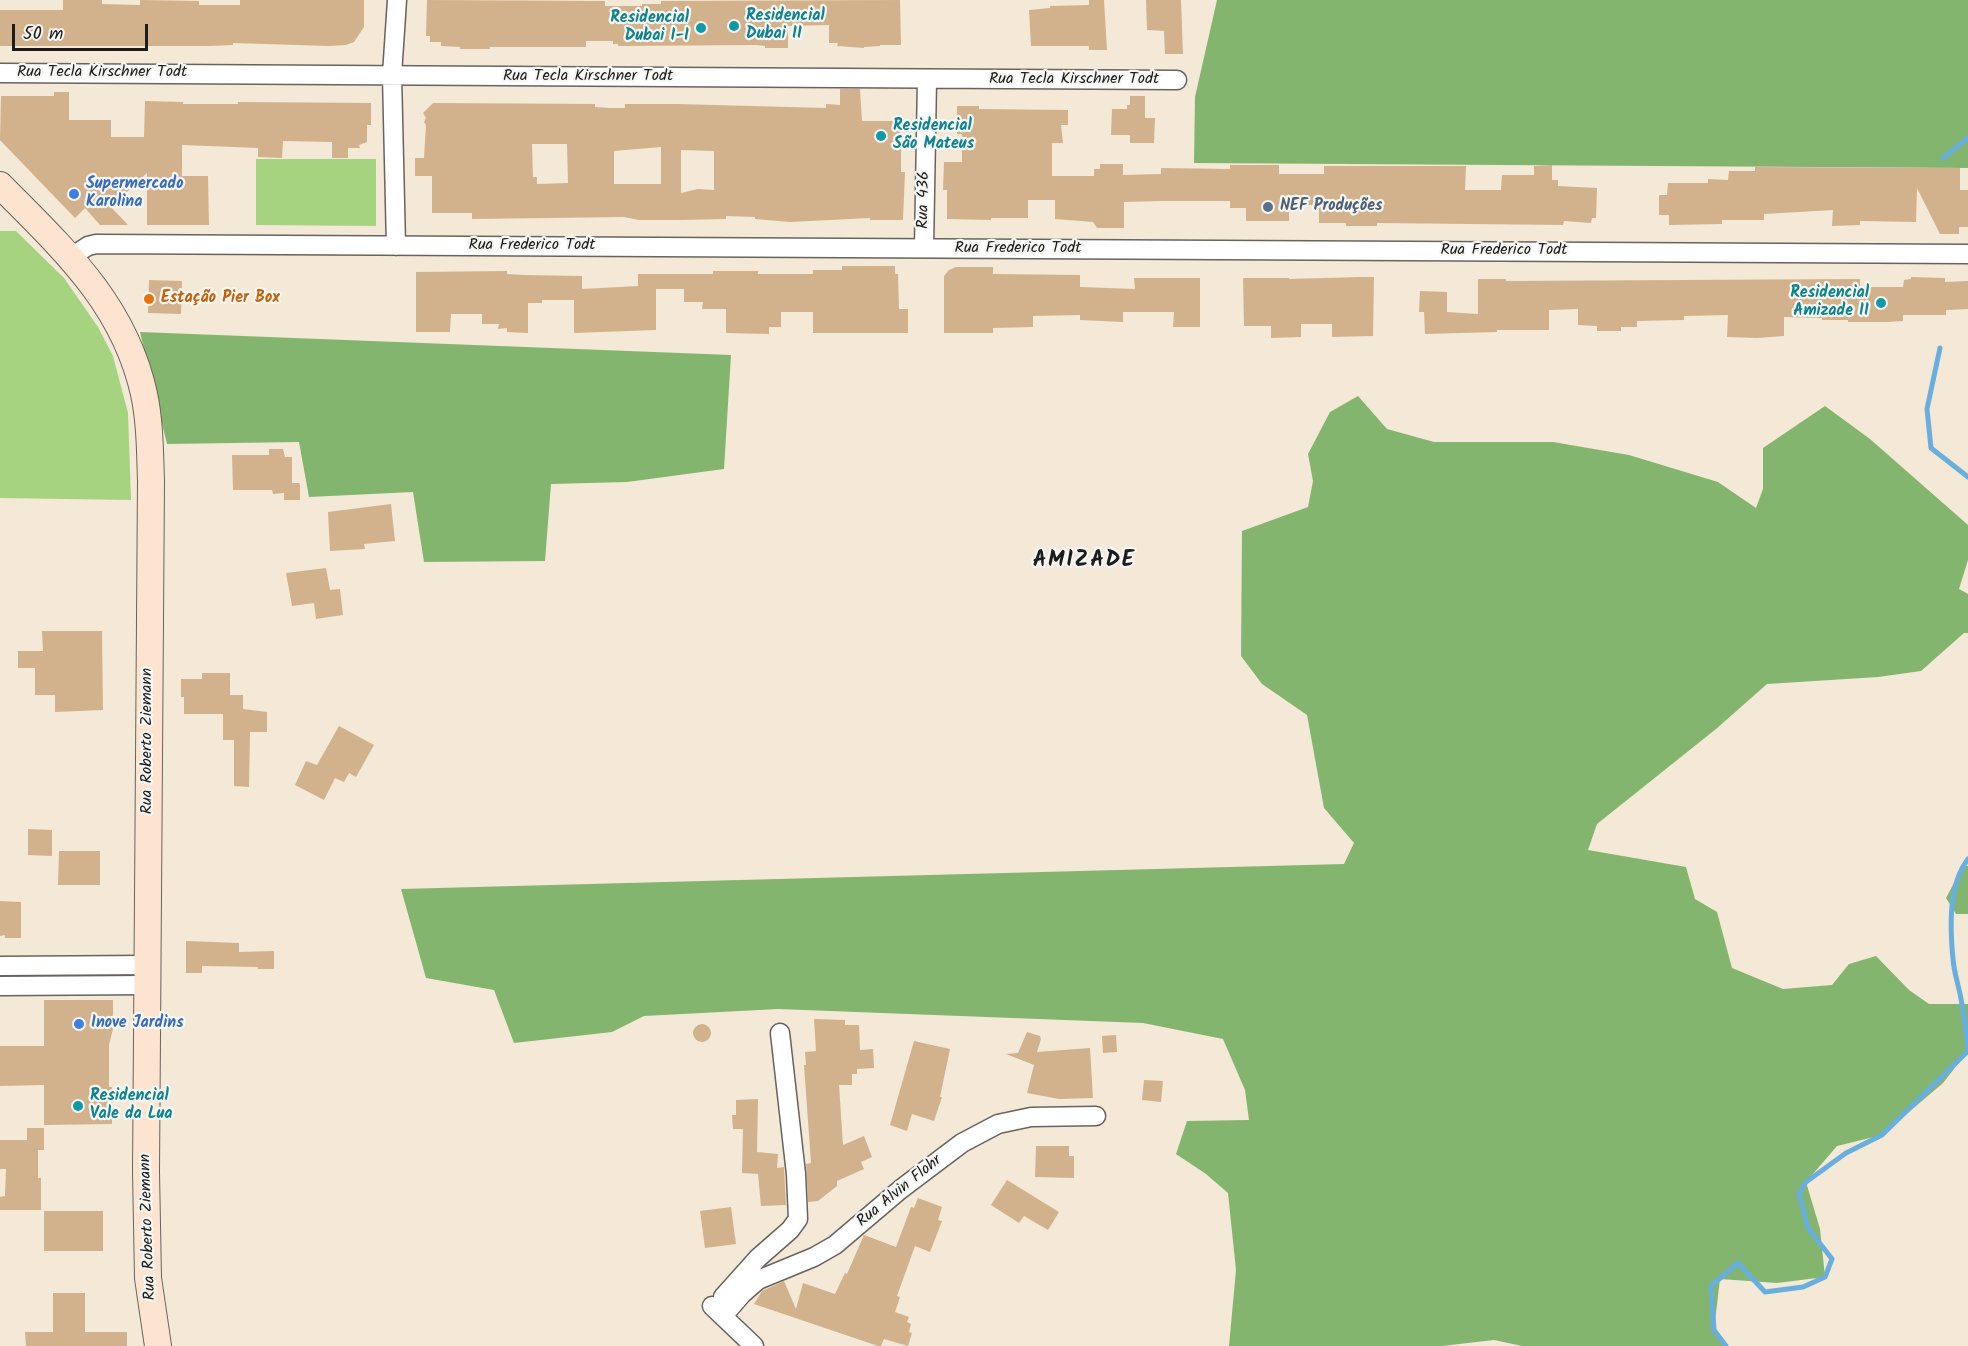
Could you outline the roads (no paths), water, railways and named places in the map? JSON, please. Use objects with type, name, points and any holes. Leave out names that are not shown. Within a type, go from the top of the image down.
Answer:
[{"type":"main road","name":"Rua Roberto Ziemann","points":[[0,185],[71,257],[98,291],[124,335],[140,377],[147,412],[151,481],[147,1253],[158,1346]]},
{"type":"street","points":[[396,246],[392,75],[397,0]]},
{"type":"street","name":"Rua Tecla Kirschner Todt","points":[[0,73],[1177,80]]},
{"type":"street","name":"Rua 436","points":[[924,248],[927,79]]},
{"type":"street","name":"Rua Frederico Todt","points":[[71,257],[88,246],[96,244],[1968,254]]},
{"type":"street","points":[[0,966],[148,975]]},
{"type":"street","points":[[0,986],[148,975]]},
{"type":"street","points":[[754,1346],[716,1310],[758,1258],[790,1230],[798,1219],[798,1194],[780,1033]]},
{"type":"street","name":"Rua Alvin Flohr","points":[[716,1310],[742,1294],[758,1280],[814,1257],[835,1245],[901,1189],[962,1143],[998,1124],[1031,1117],[1096,1116]]},
{"type":"waterway","points":[[1943,158],[1968,138]]},
{"type":"waterway","points":[[1940,348],[1927,409],[1931,448],[1968,477]]},
{"type":"waterway","points":[[1726,1346],[1714,1330],[1711,1286],[1738,1263],[1765,1292],[1803,1287],[1825,1277],[1832,1259],[1808,1228],[1799,1193],[1806,1182],[1846,1153],[1882,1135],[1968,1051],[1954,965],[1951,921],[1957,881],[1968,859]]},
{"type":"place","name":"Residencial Dubai II","points":[[734,26]]},
{"type":"place","name":"Residencial Dubai I-I","points":[[701,28]]},
{"type":"place","name":"Residencial São Mateus","points":[[881,136]]},
{"type":"place","name":"Supermercado Karolina","points":[[74,194]]},
{"type":"place","name":"NEF Produções","points":[[1268,207]]},
{"type":"place","name":"Estação Pier Box","points":[[149,299]]},
{"type":"place","name":"Residencial Amizade II","points":[[1881,303]]},
{"type":"place","name":"Inove Jardins","points":[[79,1024]]},
{"type":"place","name":"Residencial Vale da Lua","points":[[78,1106]]},
{"type":"district","name":"AMIZADE","points":[[1084,562]]}]
